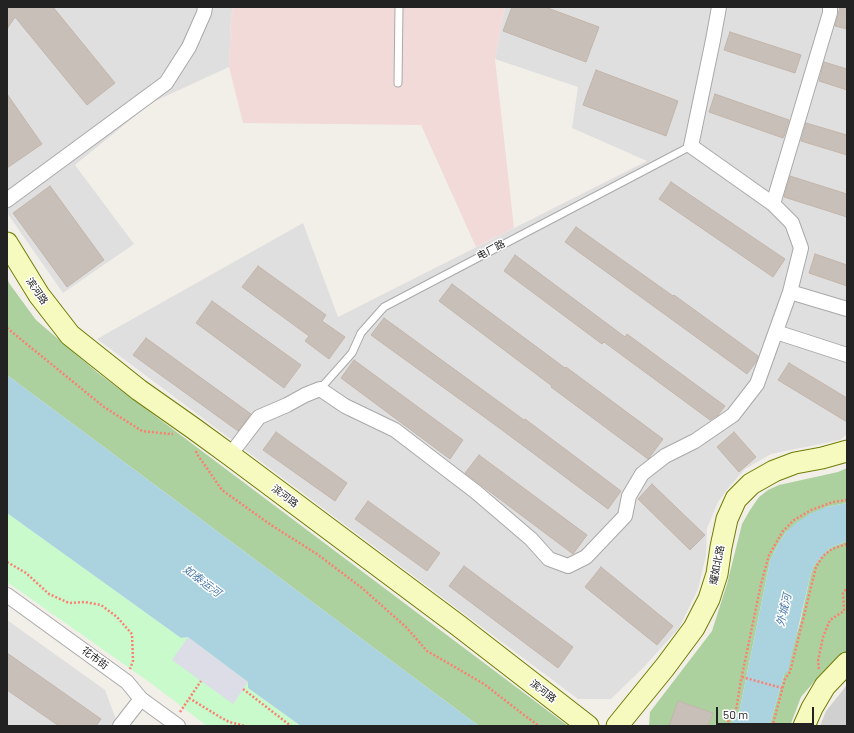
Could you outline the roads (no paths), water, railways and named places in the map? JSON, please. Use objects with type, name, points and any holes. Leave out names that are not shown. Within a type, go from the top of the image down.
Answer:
[{"type":"street","points":[[7,200],[166,83],[189,47],[204,13],[205,7]]},
{"type":"street","points":[[230,455],[259,417],[288,405],[320,388],[345,406],[395,430],[476,492],[531,539],[549,559],[568,566],[586,556],[625,516],[629,496],[642,474],[665,456],[695,441],[734,415],[757,384],[790,292],[801,248],[792,224],[773,204],[691,146],[719,7]]},
{"type":"street","points":[[773,204],[830,13],[830,7]]},
{"type":"street","name":"滨河路","points":[[7,242],[39,296],[70,335],[139,390],[230,455],[459,626],[588,726]]},
{"type":"street","points":[[790,292],[847,309]]},
{"type":"street","points":[[776,332],[847,354]]},
{"type":"street","name":"耀如北路","points":[[618,726],[694,628],[709,599],[717,574],[727,519],[736,499],[751,484],[774,471],[795,463],[847,451]]},
{"type":"street","name":"花市街","points":[[7,595],[127,682],[141,699],[176,724]]},
{"type":"street","points":[[804,726],[812,708],[825,686],[847,663]]},
{"type":"street","points":[[120,726],[141,699]]},
{"type":"lane","points":[[398,83],[399,7]]},
{"type":"lane","name":"电厂路","points":[[320,388],[352,353],[361,333],[384,307],[691,146]]},
{"type":"water","name":"如泰运河","points":[[7,375],[479,726],[301,726],[248,688],[248,682],[188,637],[181,638],[7,513]]},
{"type":"water","name":"外城河","points":[[847,503],[847,541],[830,548],[814,565],[788,671],[784,675],[770,724],[771,726],[731,726],[733,718],[739,713],[770,561],[777,546],[786,532],[811,513],[826,507]]}]
